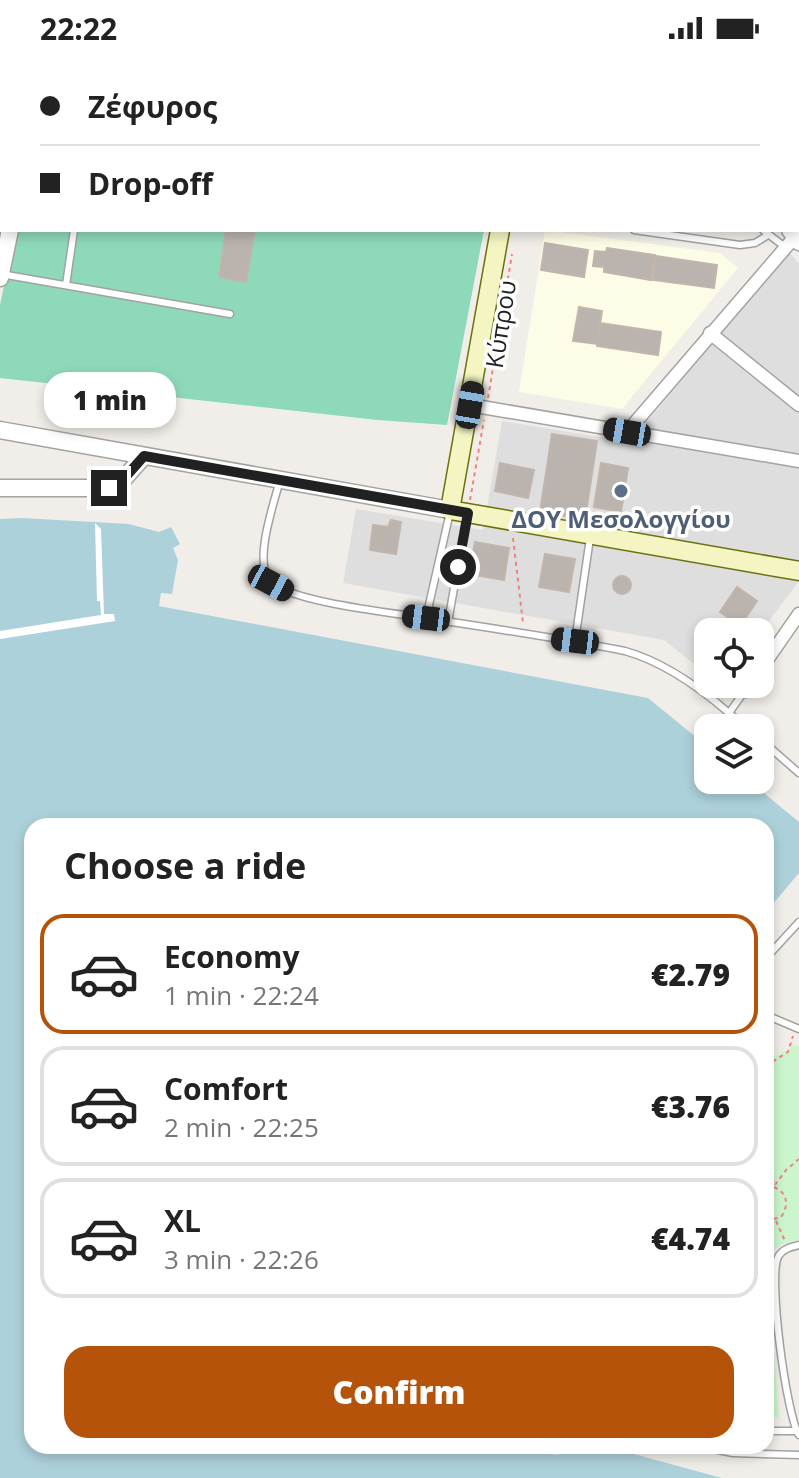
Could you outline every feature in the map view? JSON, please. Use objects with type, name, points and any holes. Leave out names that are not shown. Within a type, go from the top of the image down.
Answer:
[{"type":"main road","name":"Κύπρου","points":[[459,512],[478,406],[500,232]]},
{"type":"main road","points":[[459,512],[799,571]]},
{"type":"street","points":[[0,276],[10,232]]},
{"type":"street","points":[[627,432],[795,232]]},
{"type":"street","points":[[710,333],[799,405]]},
{"type":"street","points":[[478,406],[799,461]]},
{"type":"street","points":[[0,430],[459,512]]},
{"type":"street","points":[[0,488],[109,488],[121,482],[144,456]]},
{"type":"street","points":[[774,650],[799,614]]},
{"type":"lane","points":[[66,285],[74,232]]},
{"type":"lane","points":[[648,232],[740,245],[755,243],[766,232],[795,232]]},
{"type":"lane","points":[[0,276],[230,314]]},
{"type":"lane","points":[[280,480],[263,558],[265,573],[271,583],[287,592],[625,651],[656,662],[712,698],[729,713],[740,698]]},
{"type":"lane","points":[[426,618],[459,512]]},
{"type":"lane","points":[[448,622],[459,512]]},
{"type":"lane","points":[[575,641],[590,534]]},
{"type":"lane","points":[[774,751],[799,773]]},
{"type":"lane","points":[[774,949],[799,922]]},
{"type":"lane","points":[[774,1018],[798,1028]]},
{"type":"lane","points":[[774,1432],[798,1433],[788,1400],[775,1293],[777,1260],[782,1251],[799,1245]]},
{"type":"lane","points":[[766,1454],[799,1455]]},
{"type":"path","name":"Κύπρου","points":[[459,512],[478,406],[514,245]]},
{"type":"path","points":[[511,520],[524,635]]},
{"type":"path","points":[[774,1061],[788,1052],[798,1028]]},
{"type":"path","points":[[789,1248],[776,1220],[785,1212],[787,1200],[774,1186],[799,1159]]},
{"type":"shaded area","points":[[545,232],[720,253],[738,268],[622,409],[519,392]]},
{"type":"shaded area","points":[[789,252],[799,264],[799,581],[771,618],[694,618],[694,664],[664,640],[343,583],[356,509],[483,530],[502,421],[630,442]]},
{"type":"green space","points":[[16,232],[484,232],[447,425],[0,378],[0,305]]},
{"type":"green space","points":[[795,1045],[799,1046],[799,1240],[774,1250],[774,1057]]},
{"type":"green space","points":[[774,1352],[779,1417],[774,1417]]},
{"type":"water","points":[[0,519],[129,524],[159,532],[171,527],[180,544],[173,548],[178,560],[172,594],[161,593],[159,606],[648,698],[694,736],[694,794],[765,794],[799,822],[799,873],[774,903],[774,818],[24,818],[24,1454],[634,1454],[722,1478],[0,1478]]},
{"type":"pier","points":[[95,523],[101,529],[104,614],[114,614],[115,621],[0,639],[0,631],[101,615],[100,601],[97,601]]},
{"type":"building","points":[[226,232],[255,232],[246,282],[219,277]]},
{"type":"building","points":[[545,243],[588,250],[584,277],[541,270]]},
{"type":"building","points":[[607,248],[655,255],[651,280],[604,272],[604,267],[593,266],[595,251],[606,252]]},
{"type":"building","points":[[656,256],[717,265],[714,288],[653,280]]},
{"type":"building","points":[[579,307],[602,311],[597,344],[573,341]]},
{"type":"building","points":[[600,323],[661,332],[658,355],[597,346]]},
{"type":"building","points":[[552,434],[597,441],[585,519],[540,512]]},
{"type":"building","points":[[500,463],[534,470],[528,498],[495,491]]},
{"type":"building","points":[[601,463],[628,468],[621,512],[594,507]]},
{"type":"building","points":[[391,520],[401,522],[396,554],[370,550],[373,525],[388,527]]},
{"type":"building","points":[[475,542],[509,548],[504,580],[469,574]]},
{"type":"building","points":[[545,554],[575,559],[569,592],[539,587]]},
{"type":"building","points":[[622,576],[631,585],[622,594],[613,585]]},
{"type":"building","points":[[737,587],[757,601],[745,618],[729,618],[720,612]]},
{"type":"place","name":"ΔΟΥ Μεσολογγίου","points":[[621,491]]},
{"type":"route","points":[[109,488],[121,482],[144,456],[468,513],[458,567]]}]
